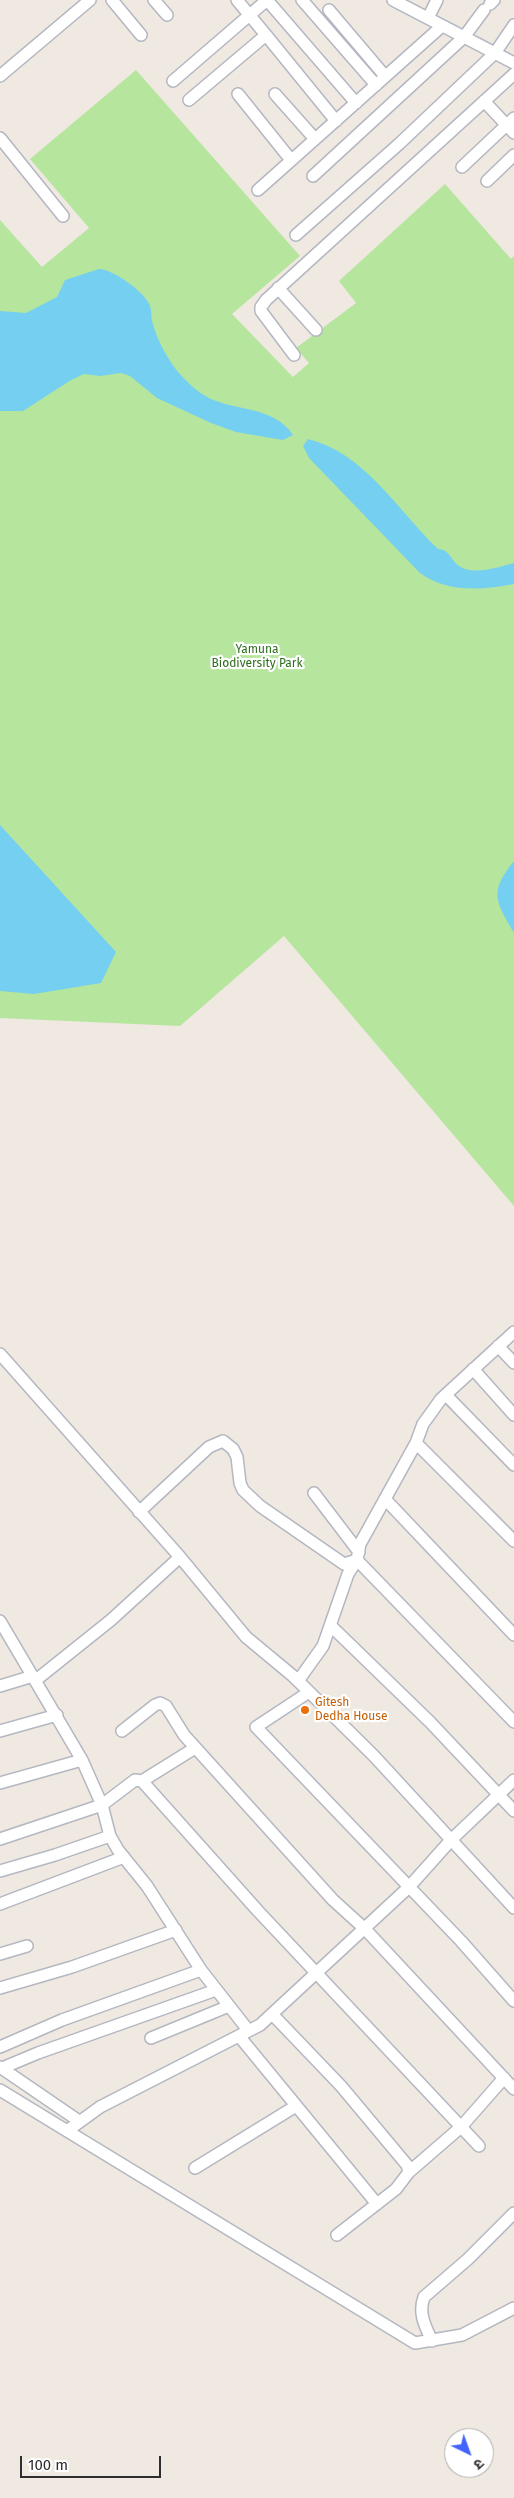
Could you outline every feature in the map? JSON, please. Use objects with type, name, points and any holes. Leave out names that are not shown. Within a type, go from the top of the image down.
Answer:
[{"type":"street","points":[[2,70],[90,0]]},
{"type":"street","points":[[112,0],[141,35]]},
{"type":"street","points":[[154,0],[167,15]]},
{"type":"street","points":[[237,0],[336,121]]},
{"type":"street","points":[[173,81],[267,0],[356,103]]},
{"type":"street","points":[[302,0],[376,85]]},
{"type":"street","points":[[393,0],[514,63]]},
{"type":"street","points":[[428,18],[437,0]]},
{"type":"street","points":[[313,176],[464,37],[489,4]]},
{"type":"street","points":[[329,10],[385,76]]},
{"type":"street","points":[[296,235],[399,144],[495,53],[514,25]]},
{"type":"street","points":[[258,190],[442,26]]},
{"type":"street","points":[[189,100],[266,35]]},
{"type":"street","points":[[294,355],[261,311],[261,307],[266,300],[514,74]]},
{"type":"street","points":[[238,94],[291,160]]},
{"type":"street","points":[[275,94],[314,139]]},
{"type":"street","points":[[462,167],[512,125],[484,101]]},
{"type":"street","points":[[0,138],[63,216]]},
{"type":"street","points":[[487,181],[514,155]]},
{"type":"street","points":[[278,288],[316,330]]},
{"type":"street","points":[[298,1682],[323,1646],[348,1574],[358,1556],[360,1544],[416,1443],[423,1424],[446,1395],[514,1332]]},
{"type":"street","points":[[498,1346],[514,1363]]},
{"type":"street","points":[[0,1354],[180,1557],[246,1637],[309,1692],[374,1756],[514,1908]]},
{"type":"street","points":[[473,1369],[514,1415]]},
{"type":"street","points":[[446,1395],[514,1465]]},
{"type":"street","points":[[139,1512],[209,1447],[223,1441],[233,1449],[237,1457],[240,1483],[252,1499],[338,1561],[344,1564],[358,1556]]},
{"type":"street","points":[[416,1443],[513,1537]]},
{"type":"street","points":[[314,1493],[358,1556],[514,1722]]},
{"type":"street","points":[[385,1499],[514,1635]]},
{"type":"street","points":[[0,1686],[35,1678],[111,1620],[180,1557]]},
{"type":"street","points":[[0,1621],[57,1714],[82,1760],[102,1804],[110,1836],[147,1886],[201,1970],[229,2006],[244,2033],[296,2106],[377,2204]]},
{"type":"street","points":[[331,1626],[430,1722],[514,1811]]},
{"type":"street","points":[[309,1692],[256,1727],[409,1887],[514,2001]]},
{"type":"street","points":[[122,1732],[160,1703],[166,1706],[184,1735],[195,1748],[334,1900],[365,1929],[514,2089]]},
{"type":"street","points":[[0,1731],[57,1714]]},
{"type":"street","points":[[0,1839],[102,1804],[135,1780],[142,1781],[195,1748]]},
{"type":"street","points":[[0,1783],[82,1760]]},
{"type":"street","points":[[67,2131],[100,2107],[244,2033],[273,2015],[317,1971],[409,1887],[451,1840],[514,1780]]},
{"type":"street","points":[[142,1781],[258,1911],[317,1971],[479,2146]]},
{"type":"street","points":[[0,1871],[56,1855],[110,1836]]},
{"type":"street","points":[[0,1904],[124,1857]]},
{"type":"street","points":[[0,1988],[72,1967],[176,1930]]},
{"type":"street","points":[[0,1954],[27,1946]]},
{"type":"street","points":[[0,2047],[62,2020],[201,1970]]},
{"type":"street","points":[[1,2068],[216,1990]]},
{"type":"street","points":[[151,2038],[229,2006]]},
{"type":"street","points":[[273,2015],[377,2127],[407,2165],[409,2172]]},
{"type":"street","points":[[1,2068],[79,2121]]},
{"type":"street","points":[[337,2235],[396,2190],[409,2172],[461,2127],[504,2078]]},
{"type":"street","points":[[0,2090],[415,2343],[462,2335],[514,2308]]},
{"type":"street","points":[[195,2168],[296,2106]]},
{"type":"street","points":[[432,2341],[422,2318],[421,2305],[424,2297],[468,2259],[514,2213]]},
{"type":"green space","name":"Yamuna Biodiversity Park","points":[[136,70],[300,256],[232,314],[293,377],[309,363],[296,348],[356,303],[339,281],[445,184],[511,259],[514,256],[514,1206],[284,936],[180,1026],[0,1018],[0,220],[42,267],[89,228],[30,159]]},
{"type":"water","points":[[99,269],[120,277],[136,289],[147,301],[151,308],[156,334],[163,348],[178,372],[193,387],[211,399],[266,414],[285,426],[293,435],[283,440],[236,432],[211,423],[157,398],[130,376],[121,373],[100,376],[84,374],[71,380],[23,411],[0,411],[0,311],[26,313],[57,297],[65,280]]},
{"type":"water","points":[[308,439],[328,446],[364,470],[423,534],[438,549],[448,553],[459,566],[465,569],[478,570],[514,563],[514,584],[490,588],[453,587],[430,579],[420,573],[309,458],[303,446]]},
{"type":"water","points":[[0,825],[116,952],[101,983],[34,994],[0,991]]},
{"type":"water","points":[[514,861],[514,933],[499,904],[498,889]]},
{"type":"place","name":"Gitesh Dedha House","points":[[305,1710]]}]
